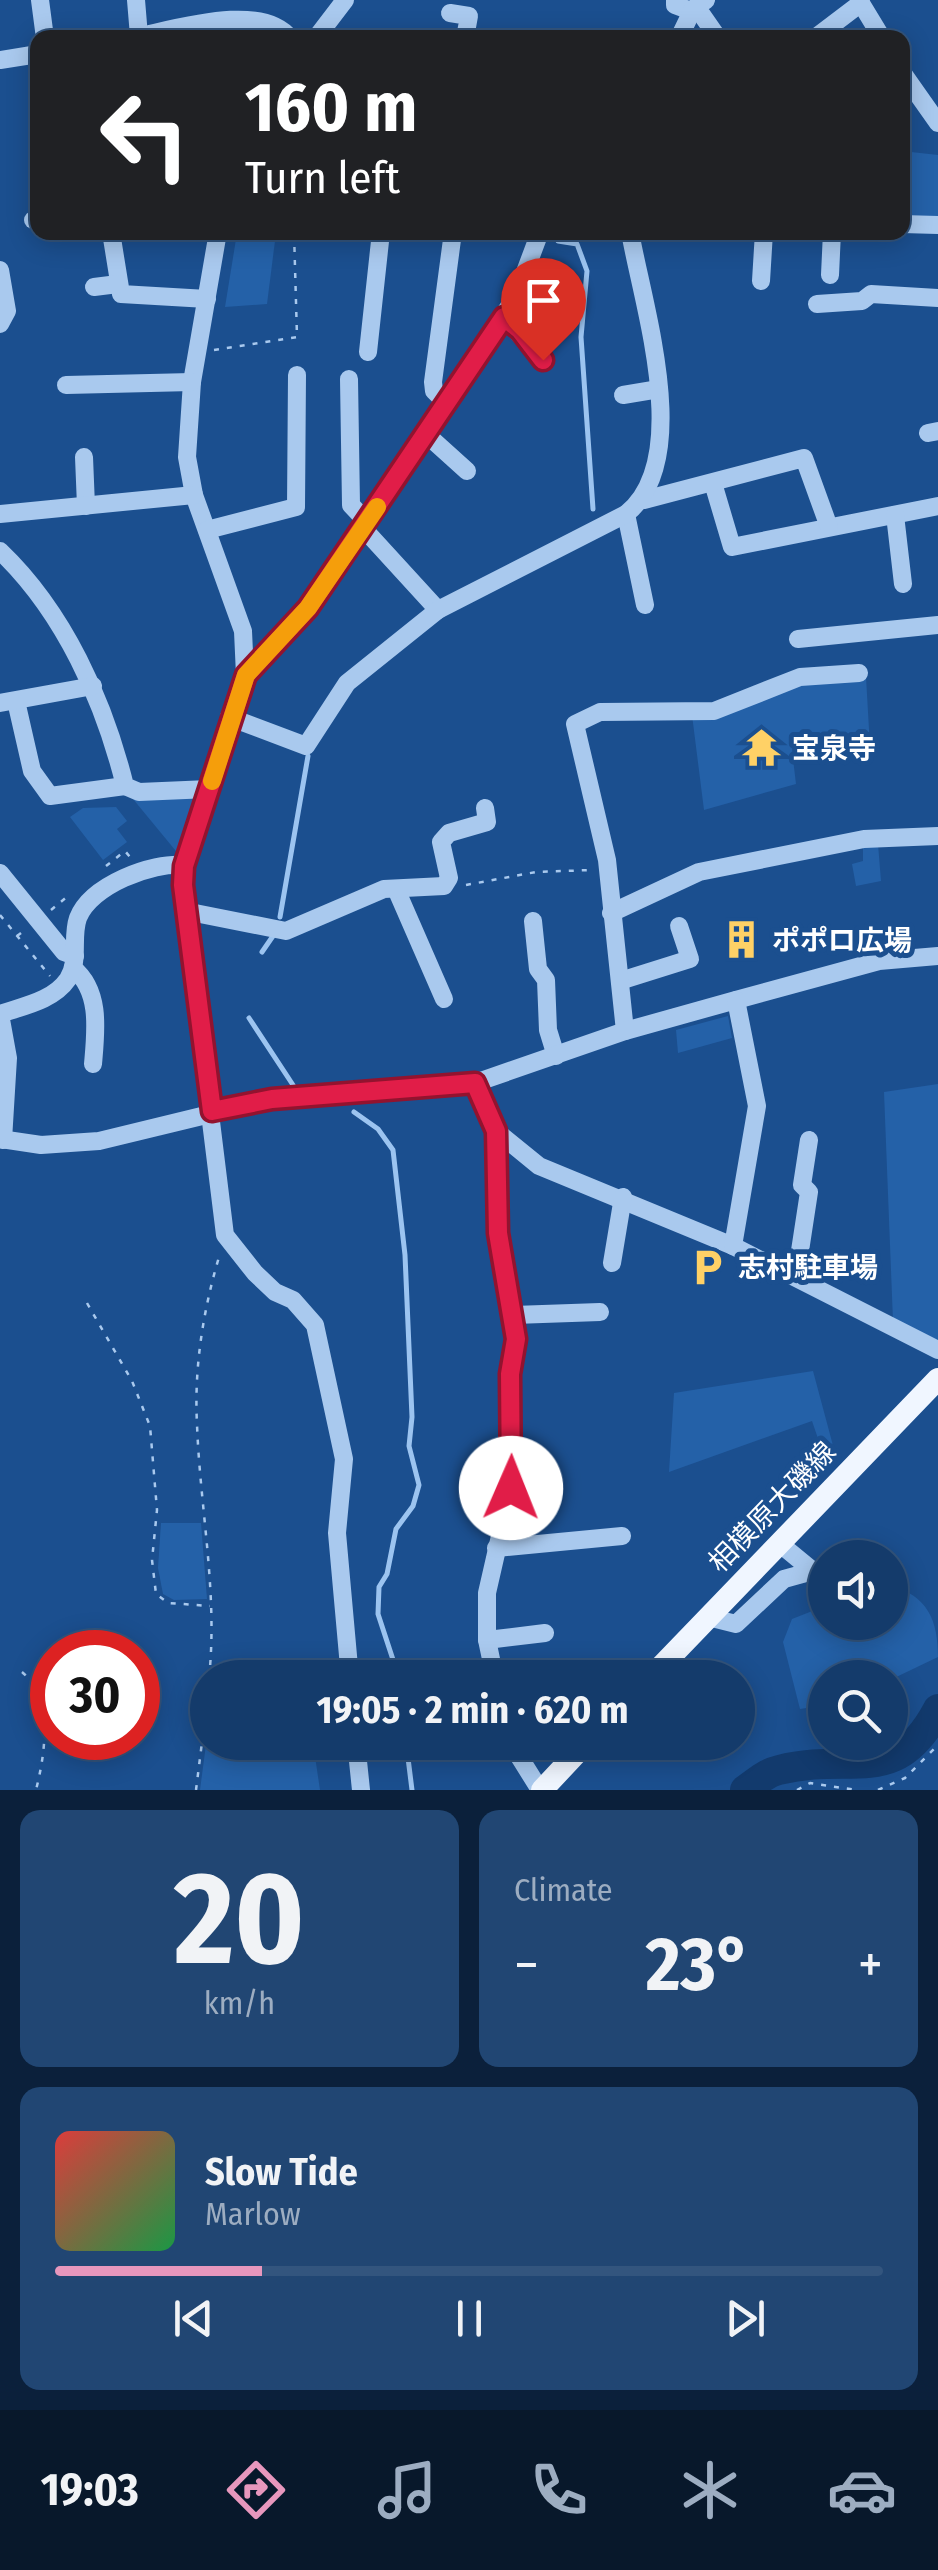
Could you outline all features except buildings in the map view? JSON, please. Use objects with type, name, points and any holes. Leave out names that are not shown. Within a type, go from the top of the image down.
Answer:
[{"type":"main road","name":"相模原大磯線","points":[[667,1660],[938,1379]]},
{"type":"main road","points":[[541,1790],[570,1760]]},
{"type":"street","points":[[40,0],[45,30]]},
{"type":"street","points":[[135,30],[136,0]]},
{"type":"street","points":[[322,30],[345,0]]},
{"type":"street","points":[[675,0],[675,5],[699,4]]},
{"type":"street","points":[[822,30],[836,15],[860,2],[877,30]]},
{"type":"street","points":[[684,30],[699,4]]},
{"type":"street","points":[[699,4],[714,30]]},
{"type":"street","points":[[466,30],[467,16]]},
{"type":"street","points":[[176,30],[252,17],[284,30]]},
{"type":"street","points":[[0,60],[30,55]]},
{"type":"street","points":[[910,83],[938,123]]},
{"type":"street","points":[[910,224],[938,225]]},
{"type":"street","points":[[111,240],[121,294],[207,299]]},
{"type":"street","points":[[217,240],[192,382],[187,442],[194,494],[243,631],[246,675]]},
{"type":"street","points":[[368,352],[380,240]]},
{"type":"street","points":[[446,403],[434,392],[433,382],[452,240]]},
{"type":"street","points":[[348,1660],[337,1533],[344,1459],[316,1325],[293,1300],[265,1282],[225,1235],[185,910],[184,866],[229,717],[246,675],[308,608],[426,434],[504,317],[537,240]]},
{"type":"street","points":[[631,240],[659,390],[660,444],[644,500]]},
{"type":"street","points":[[760,281],[763,240]]},
{"type":"street","points":[[830,274],[832,240]]},
{"type":"street","points":[[0,270],[7,312],[0,324]]},
{"type":"street","points":[[94,287],[118,284]]},
{"type":"street","points":[[817,304],[857,310],[871,294],[929,304]]},
{"type":"street","points":[[504,317],[520,330],[543,360]]},
{"type":"street","points":[[207,530],[282,512],[298,502],[297,376]]},
{"type":"street","points":[[350,379],[351,505],[438,610]]},
{"type":"street","points":[[66,385],[192,382]]},
{"type":"street","points":[[623,395],[659,390]]},
{"type":"street","points":[[426,434],[467,470]]},
{"type":"street","points":[[229,717],[306,746],[347,683],[438,610],[626,514],[644,500],[713,483],[802,452],[829,527]]},
{"type":"street","points":[[84,456],[86,506]]},
{"type":"street","points":[[713,483],[732,547],[938,506]]},
{"type":"street","points":[[0,514],[194,494]]},
{"type":"street","points":[[626,514],[645,605]]},
{"type":"street","points":[[895,515],[904,584]]},
{"type":"street","points":[[0,550],[40,598],[92,686],[124,786]]},
{"type":"street","points":[[798,639],[909,620],[938,625]]},
{"type":"street","points":[[625,1031],[608,870],[575,724],[600,712],[714,710],[800,677],[858,672]]},
{"type":"street","points":[[92,686],[8,702],[32,770],[50,796],[124,786],[138,792],[209,789]]},
{"type":"street","points":[[185,910],[286,930],[384,890],[446,883],[449,878],[441,842],[449,833],[488,823]]},
{"type":"street","points":[[612,913],[699,872],[864,839],[938,836]]},
{"type":"street","points":[[184,866],[169,864],[96,894],[79,916],[74,962],[60,988],[45,999],[0,1014],[8,1058],[1,1140],[42,1145],[99,1141],[272,1099],[475,1083],[625,1031],[736,1000],[879,962],[938,956]]},
{"type":"street","points":[[0,873],[87,980],[94,1007],[92,1064]]},
{"type":"street","points":[[396,889],[437,969],[444,999]]},
{"type":"street","points":[[533,921],[538,969],[546,980],[548,1030],[556,1056]]},
{"type":"street","points":[[620,981],[690,958],[679,926]]},
{"type":"street","points":[[734,1246],[757,1106],[736,1000]]},
{"type":"street","points":[[475,1083],[496,1131],[498,1233],[514,1315],[511,1488],[487,1593],[491,1660]]},
{"type":"street","points":[[496,1131],[539,1166],[623,1197],[734,1246],[938,1350]]},
{"type":"street","points":[[796,1278],[809,1192],[802,1185],[809,1140]]},
{"type":"street","points":[[612,1263],[623,1197]]},
{"type":"street","points":[[514,1315],[600,1312]]},
{"type":"street","points":[[496,1548],[622,1536]]},
{"type":"street","points":[[708,1618],[736,1624],[784,1579],[813,1571],[779,1542]]},
{"type":"street","points":[[487,1640],[545,1633]]},
{"type":"street","points":[[358,1760],[361,1790]]},
{"type":"street","points":[[522,1760],[541,1790]]},
{"type":"path","points":[[198,353],[297,337],[294,240]]},
{"type":"path","points":[[446,883],[455,887],[536,872],[608,870]]},
{"type":"path","points":[[0,915],[60,988]]},
{"type":"path","points":[[210,1660],[212,1606],[196,1400],[203,1321],[225,1235]]},
{"type":"path","points":[[87,1303],[132,1381],[150,1426],[158,1510],[152,1560],[156,1594],[168,1603],[212,1606]]},
{"type":"path","points":[[22,1672],[35,1685],[41,1703],[44,1755],[36,1790]]},
{"type":"path","points":[[878,1790],[904,1778],[938,1744]]},
{"type":"path","points":[[196,1790],[200,1760]]},
{"type":"path","points":[[797,1790],[810,1783],[856,1790]]},
{"type":"shaded area","points":[[910,152],[938,155],[938,221],[910,220]]},
{"type":"shaded area","points":[[236,240],[275,240],[267,304],[225,307]]},
{"type":"shaded area","points":[[866,677],[870,747],[793,759],[796,784],[704,810],[692,715],[809,680]]},
{"type":"shaded area","points":[[191,796],[197,804],[180,856],[133,799]]},
{"type":"shaded area","points":[[116,807],[127,821],[117,829],[127,842],[103,860],[70,817],[83,808]]},
{"type":"shaded area","points":[[878,844],[881,881],[856,886],[852,864],[863,861],[863,848]]},
{"type":"shaded area","points":[[728,1016],[732,1038],[678,1053],[676,1030]]},
{"type":"shaded area","points":[[938,1084],[938,1342],[893,1321],[884,1092]]},
{"type":"shaded area","points":[[813,1371],[835,1453],[826,1462],[812,1421],[669,1472],[674,1393]]},
{"type":"shaded area","points":[[161,1523],[201,1523],[207,1599],[174,1600],[163,1594],[158,1568]]},
{"type":"shaded area","points":[[908,1593],[922,1603],[933,1621],[938,1657],[908,1671],[908,1660],[808,1660],[808,1708],[800,1709],[783,1642],[792,1619],[808,1613],[808,1640],[908,1640]]},
{"type":"shaded area","points":[[204,1760],[316,1760],[320,1790],[200,1790]]},
{"type":"waterway","points":[[558,241],[577,244],[587,271],[581,337],[593,509]]},
{"type":"waterway","points":[[280,917],[308,756]]},
{"type":"waterway","points":[[262,952],[273,936]]},
{"type":"waterway","points":[[249,1018],[293,1085]]},
{"type":"waterway","points":[[354,1112],[378,1129],[393,1150],[405,1255],[412,1417],[409,1446],[419,1485],[413,1506],[396,1529],[387,1574],[379,1587],[378,1614],[393,1660]]},
{"type":"waterway","points":[[745,1790],[779,1770],[889,1759],[906,1750],[922,1734],[938,1709]]},
{"type":"waterway","points":[[408,1760],[412,1790]]},
{"type":"slow traffic","points":[[212,781],[229,717],[246,675],[308,608],[377,507]]},
{"type":"place","name":"宝泉寺","points":[[762,748]]},
{"type":"place","name":"ポポロ広場","points":[[742,940]]},
{"type":"place","name":"志村駐車場","points":[[708,1267]]},
{"type":"route","points":[[511,1488],[514,1315],[498,1233],[496,1131],[475,1083],[272,1099],[212,1111],[183,885],[184,866],[229,717],[246,675],[308,608],[504,317],[520,330],[543,360]]}]
